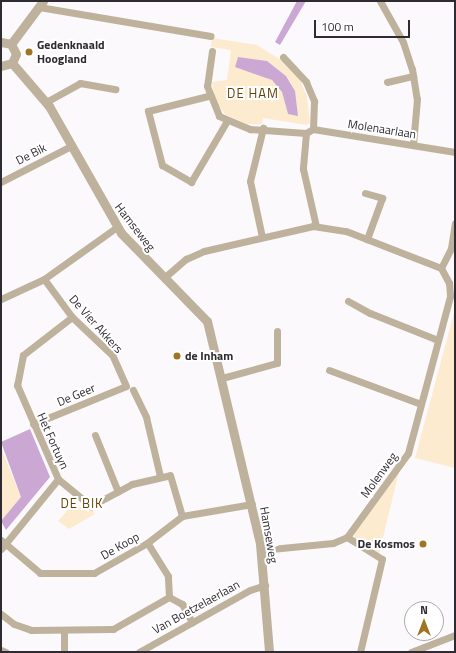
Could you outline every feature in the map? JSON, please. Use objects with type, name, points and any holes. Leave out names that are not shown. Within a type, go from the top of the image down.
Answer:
[{"type":"street","points":[[380,1],[403,42],[413,76],[417,99],[413,145]]},
{"type":"street","points":[[11,44],[41,4],[212,36]]},
{"type":"street","points":[[1,42],[11,44]]},
{"type":"street","points":[[1,66],[12,63],[16,54],[11,44]]},
{"type":"street","points":[[208,96],[148,111],[162,165],[191,182],[227,121],[208,96],[212,51]]},
{"type":"street","points":[[284,57],[306,82],[314,101],[304,169],[316,226]]},
{"type":"street","name":"Hamseweg","points":[[12,63],[46,102],[116,227],[205,317],[222,378],[252,504],[261,550],[270,652]]},
{"type":"street","points":[[387,82],[413,76]]},
{"type":"street","points":[[46,102],[80,83],[115,89]]},
{"type":"street","name":"Molenaarlaan","points":[[227,121],[250,129],[263,128],[310,131],[455,152]]},
{"type":"street","points":[[262,237],[250,181],[263,128]]},
{"type":"street","name":"De Bik","points":[[1,182],[71,146]]},
{"type":"street","points":[[365,193],[382,198],[368,239]]},
{"type":"street","points":[[165,277],[196,254],[262,237],[316,226],[338,228],[441,268],[450,248],[455,223]]},
{"type":"street","points":[[1,299],[44,279],[116,227]]},
{"type":"street","name":"Molenweg","points":[[347,537],[408,453],[453,287],[441,268]]},
{"type":"street","name":"De Vier Akkers","points":[[44,279],[72,317],[112,355],[126,386]]},
{"type":"street","points":[[348,301],[370,314],[438,340]]},
{"type":"street","name":"Het Fortuyn","points":[[72,317],[21,358],[18,389],[58,479],[91,506],[118,492],[160,476]]},
{"type":"street","points":[[222,378],[277,364],[277,332]]},
{"type":"street","points":[[329,370],[421,404]]},
{"type":"street","name":"De Geer","points":[[33,424],[126,386]]},
{"type":"street","points":[[133,390],[146,417],[160,476],[170,475],[182,516]]},
{"type":"street","points":[[95,435],[118,492]]},
{"type":"street","points":[[2,544],[58,479]]},
{"type":"street","name":"De Koop","points":[[2,544],[40,572],[70,574],[94,573],[147,543],[182,516],[252,504]]},
{"type":"street","points":[[261,550],[333,543],[347,537],[382,559],[360,652]]},
{"type":"street","points":[[147,543],[168,576],[169,597]]},
{"type":"street","name":"Van Boetzelaerlaan","points":[[138,652],[192,622],[265,585]]},
{"type":"street","points":[[169,597],[182,604],[192,622]]},
{"type":"street","points":[[1,614],[14,624],[31,630],[64,631],[113,628],[169,597]]},
{"type":"street","points":[[64,631],[64,652]]},
{"type":"street","points":[[411,652],[455,635]]},
{"type":"street","points":[[1,650],[6,652]]},
{"type":"shaded area","points":[[297,1],[306,1],[280,45],[275,42]]},
{"type":"shaded area","points":[[212,38],[257,45],[286,63],[300,80],[307,97],[310,123],[306,125],[263,118],[262,124],[247,124],[225,114],[215,101],[212,82],[227,80],[231,50],[211,47]],"holes":[[[237,58],[267,61],[286,76],[291,83],[288,114],[282,92],[275,83],[265,75],[236,67]]]},
{"type":"shaded area","points":[[238,57],[267,61],[286,76],[295,91],[298,116],[288,114],[282,92],[272,80],[235,67]]},
{"type":"shaded area","points":[[455,309],[455,468],[415,458]]},
{"type":"shaded area","points":[[30,429],[50,477],[6,530],[1,521],[21,497],[1,442]]},
{"type":"shaded area","points":[[1,448],[21,497],[1,521]]},
{"type":"shaded area","points":[[399,472],[379,554],[355,538],[354,534]]},
{"type":"shaded area","points":[[74,503],[88,512],[91,508],[95,514],[69,529],[58,521]]},
{"type":"place","name":"Gedenknaald Hoogland","points":[[29,52]]},
{"type":"place","name":"de Inham","points":[[177,356]]},
{"type":"place","name":"De Kosmos","points":[[423,544]]},
{"type":"district","name":"DE HAM","points":[[253,93]]},
{"type":"district","name":"DE BIK","points":[[82,503]]}]
